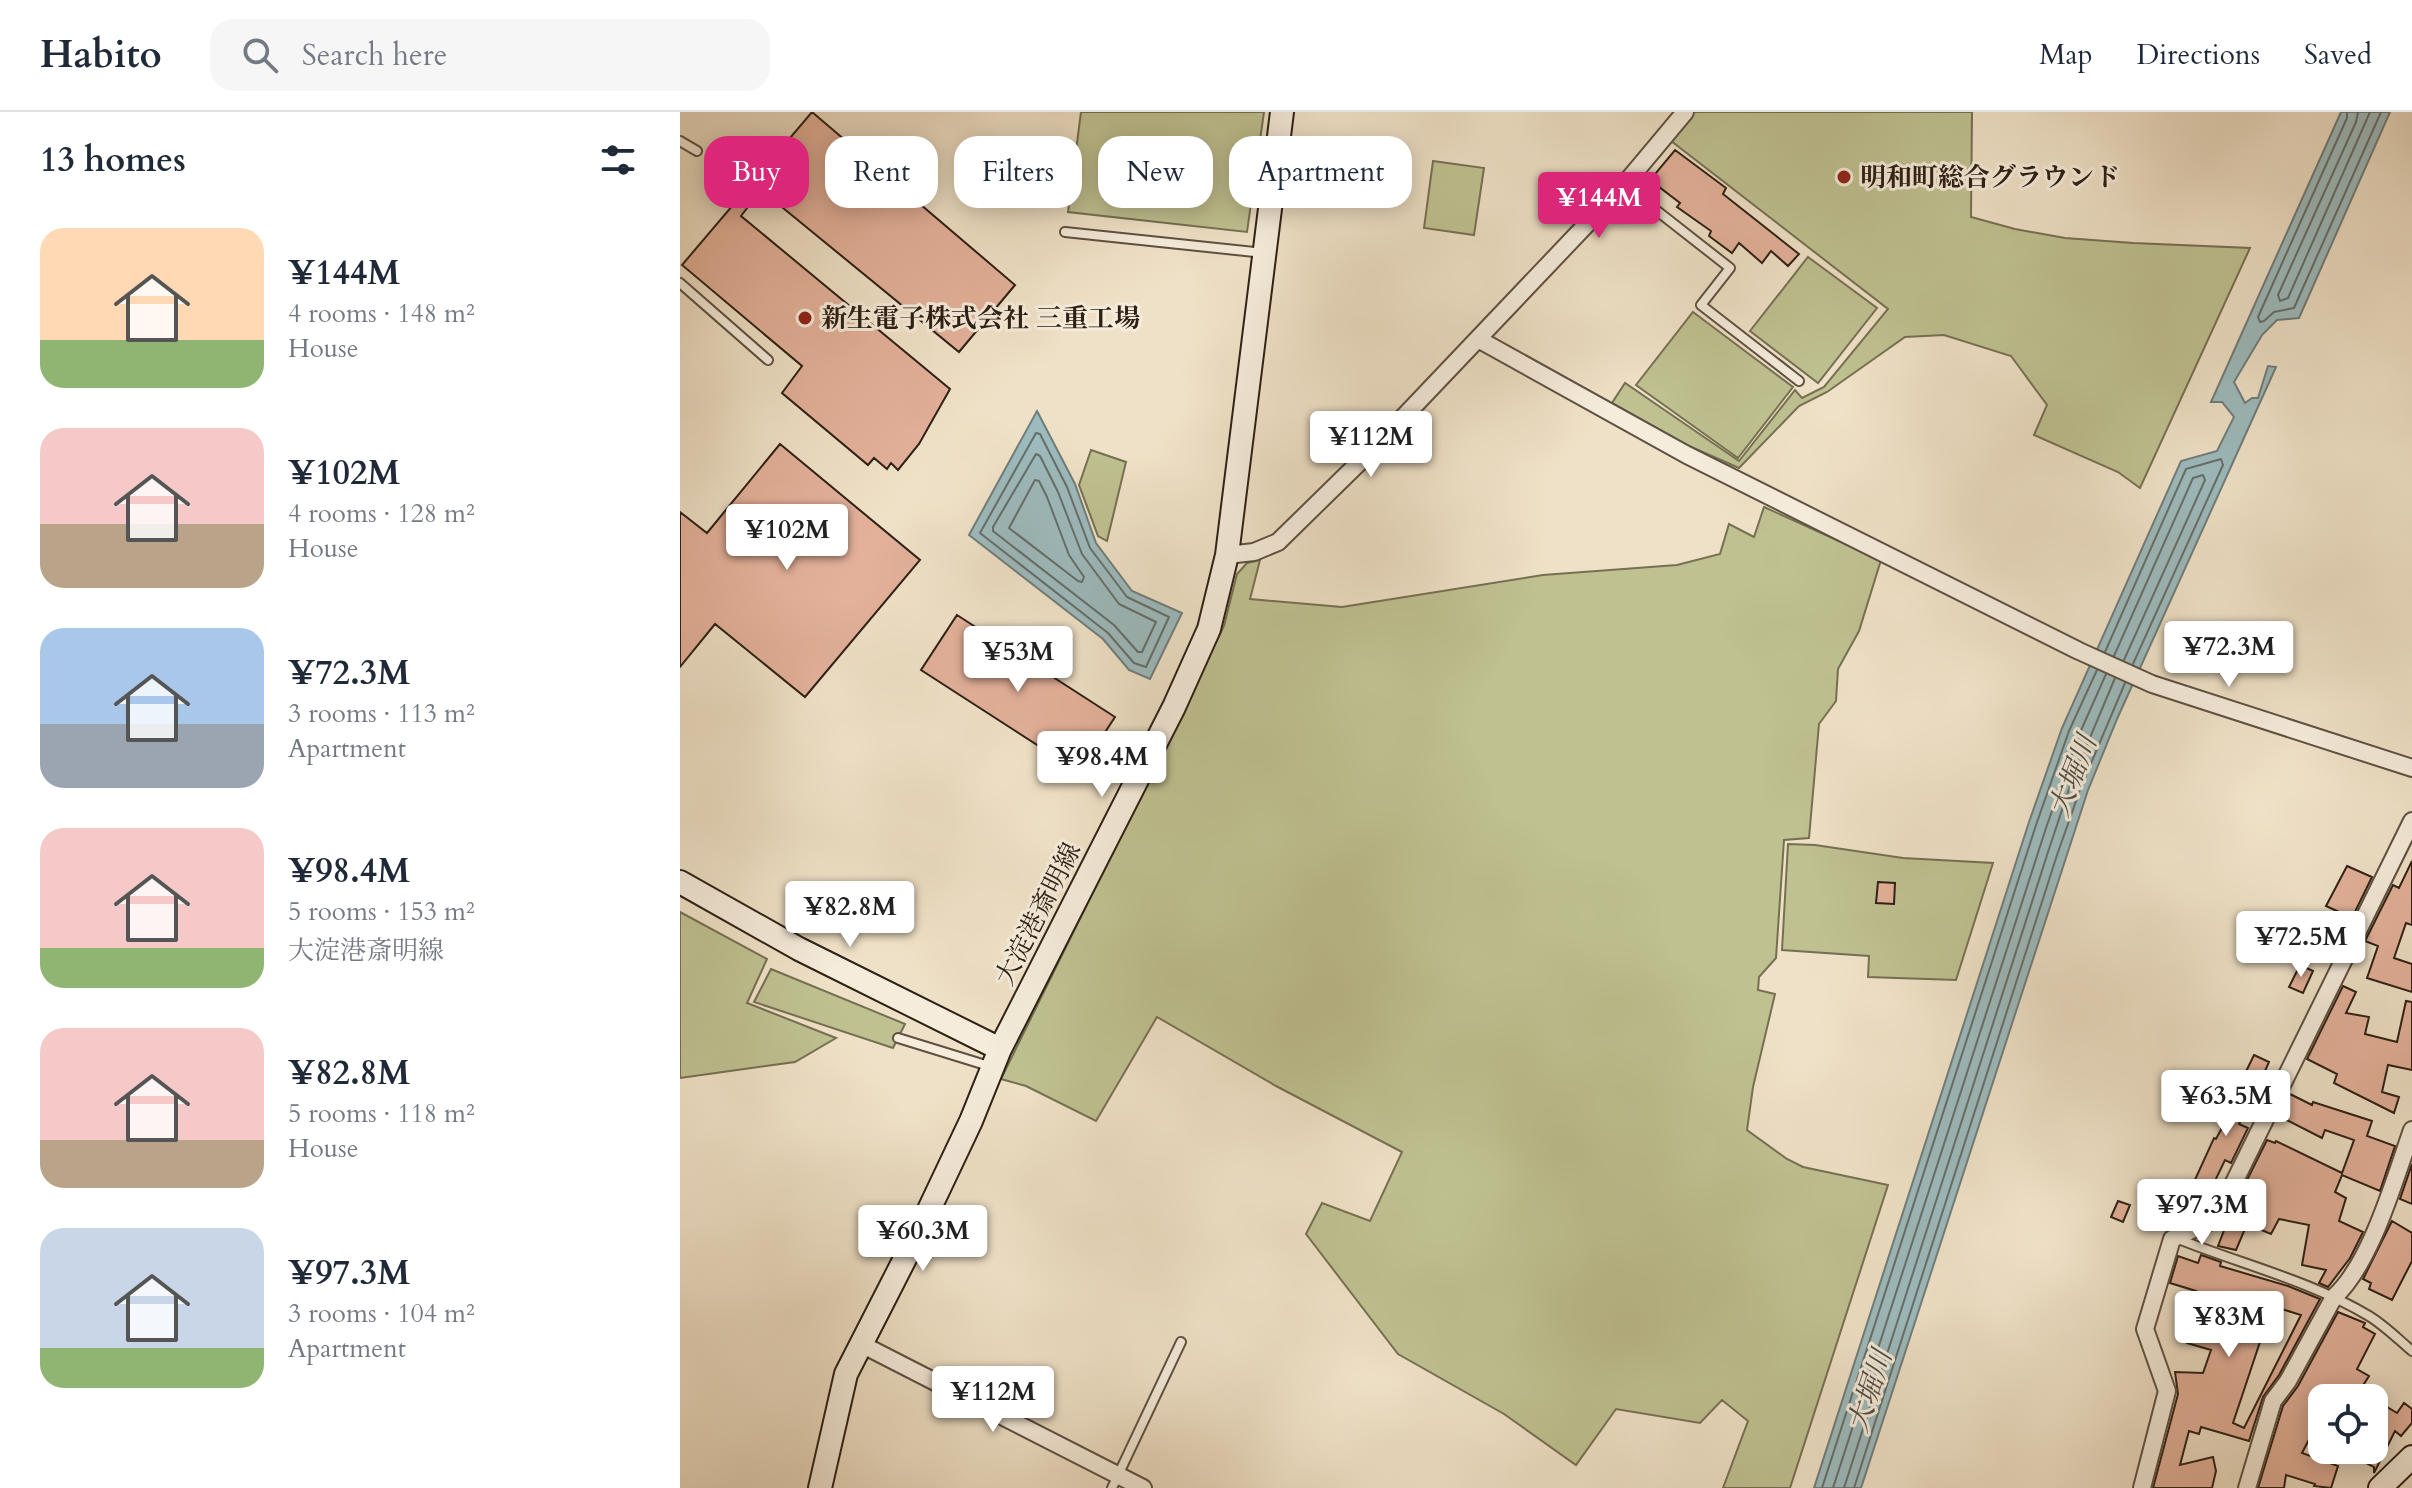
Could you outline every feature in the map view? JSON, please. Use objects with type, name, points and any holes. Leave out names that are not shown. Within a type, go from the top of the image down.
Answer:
[{"type":"main road","name":"大淀港斎明線","points":[[820,1488],[846,1374],[917,1235],[997,1058],[1202,648],[1218,599],[1227,555],[1282,112]]},
{"type":"main road","points":[[680,882],[997,1058]]},
{"type":"main road","points":[[2380,1488],[2412,1457]]},
{"type":"street","points":[[1227,555],[1254,552],[1278,542],[1375,447],[1624,185],[1685,112]]},
{"type":"street","points":[[1478,339],[1687,455],[2079,651],[2152,684],[2412,768]]},
{"type":"street","points":[[2142,1488],[2167,1391],[2145,1329],[2172,1239],[2216,1219],[2412,821]]},
{"type":"street","points":[[2247,1488],[2273,1401],[2288,1381],[2334,1297],[2346,1287],[2363,1259],[2412,1130]]},
{"type":"street","points":[[861,1344],[1114,1482],[1143,1488]]},
{"type":"lane","points":[[680,141],[697,151]]},
{"type":"lane","points":[[1624,185],[1730,268],[1701,305],[1799,381]]},
{"type":"lane","points":[[1065,232],[1265,253]]},
{"type":"lane","points":[[680,283],[768,360]]},
{"type":"lane","points":[[898,1038],[997,1058]]},
{"type":"lane","points":[[2175,1238],[2301,1282],[2334,1297],[2372,1318],[2412,1351]]},
{"type":"lane","points":[[1114,1482],[1181,1342]]},
{"type":"green space","points":[[1081,112],[1264,112],[1261,136],[1229,136],[1229,208],[1250,208],[1247,232],[1068,212],[1069,208],[1082,208],[1082,136],[1078,136]]},
{"type":"green space","points":[[1685,112],[1972,112],[1971,217],[2065,238],[2250,248],[2140,488],[2118,472],[2034,435],[2047,405],[2011,356],[1944,335],[1905,337],[1827,392],[1799,406],[1739,468],[1689,446],[1612,403],[1625,383],[1739,461],[1795,390],[1802,398],[1824,387],[1888,309],[1666,137]]},
{"type":"green space","points":[[1433,161],[1484,168],[1474,235],[1424,228]]},
{"type":"green space","points":[[1808,257],[1877,308],[1818,383],[1750,331]]},
{"type":"green space","points":[[1693,312],[1793,387],[1738,458],[1636,385]]},
{"type":"green space","points":[[1091,450],[1126,462],[1107,541],[1098,536],[1079,485]]},
{"type":"green space","points":[[1764,507],[1881,560],[1859,631],[1838,669],[1836,701],[1819,724],[1809,838],[1784,840],[1776,958],[1759,977],[1758,990],[1775,994],[1753,1087],[1747,1130],[1803,1167],[1888,1185],[1790,1488],[1723,1488],[1748,1421],[1722,1400],[1700,1423],[1616,1409],[1576,1465],[1504,1414],[1398,1354],[1306,1234],[1322,1203],[1370,1221],[1402,1152],[1276,1086],[1157,1017],[1096,1121],[1026,1086],[1001,1079],[1224,626],[1237,574],[1247,563],[1260,560],[1250,599],[1342,607],[1543,575],[1677,565],[1720,554],[1729,524],[1754,537]]},
{"type":"green space","points":[[1788,844],[1903,858],[1993,863],[1956,980],[1868,977],[1869,956],[1782,950]]},
{"type":"green space","points":[[680,912],[767,959],[747,1003],[836,1038],[795,1062],[680,1078]]},
{"type":"green space","points":[[771,969],[905,1024],[893,1048],[754,1002]]},
{"type":"water","name":"大堀川","points":[[2341,112],[2390,112],[2299,318],[2277,320],[2262,335],[2234,382],[2245,403],[2258,398],[2268,366],[2276,367],[2088,790],[1861,1488],[1814,1488],[2062,728],[2181,461],[2217,451],[2234,417],[2222,402],[2211,402]]},
{"type":"water","points":[[1037,411],[1075,484],[1096,543],[1132,591],[1182,613],[1150,679],[1129,670],[1103,639],[969,535]]},
{"type":"building","name":"新生電子株式会社 三重工場","points":[[812,112],[840,136],[825,136],[825,208],[925,208],[1015,285],[959,352],[783,208],[809,208],[809,136],[792,136]]},
{"type":"building","points":[[1675,150],[1726,188],[1723,194],[1799,254],[1788,266],[1771,251],[1762,263],[1739,243],[1732,253],[1709,236],[1711,231],[1677,207],[1680,203],[1650,180]]},
{"type":"building","name":"新生電子株式会社 三重工場","points":[[730,208],[747,208],[741,216],[950,389],[919,444],[898,470],[891,463],[887,469],[874,458],[868,465],[782,393],[802,366],[682,265]]},
{"type":"building","points":[[780,444],[920,560],[805,697],[715,624],[680,667],[680,512],[707,533]]},
{"type":"building","points":[[957,615],[1115,717],[1079,772],[921,670]]},
{"type":"building","points":[[2412,861],[2412,925],[2406,923],[2394,958],[2412,964],[2412,992],[2367,978],[2378,946],[2365,941],[2393,885],[2399,888]]},
{"type":"building","points":[[2347,866],[2372,877],[2352,918],[2326,906]]},
{"type":"building","points":[[1878,882],[1895,883],[1894,904],[1876,903]]},
{"type":"building","points":[[2300,965],[2313,971],[2303,993],[2289,987]]},
{"type":"building","points":[[2343,986],[2356,992],[2346,1013],[2369,1017],[2365,1034],[2397,1042],[2406,1001],[2412,1002],[2412,1070],[2388,1065],[2382,1092],[2399,1097],[2394,1113],[2334,1083],[2337,1074],[2307,1059]]},
{"type":"building","points":[[2254,1055],[2269,1062],[2260,1082],[2269,1087],[2260,1104],[2252,1100],[2239,1124],[2248,1128],[2231,1163],[2225,1160],[2212,1187],[2209,1185],[2191,1218],[2179,1224],[2173,1221],[2234,1105],[2239,1094],[2236,1092]]},
{"type":"building","points":[[2290,1094],[2312,1105],[2313,1102],[2372,1121],[2367,1136],[2395,1146],[2380,1191],[2342,1175],[2335,1192],[2346,1198],[2339,1221],[2363,1232],[2350,1258],[2328,1287],[2319,1283],[2326,1270],[2302,1265],[2309,1225],[2279,1219],[2271,1234],[2247,1224],[2236,1250],[2218,1246],[2267,1140],[2276,1141],[2342,1173],[2354,1140],[2325,1130],[2322,1138],[2279,1116]]},
{"type":"building","points":[[2412,1164],[2412,1204],[2400,1199]]},
{"type":"building","points":[[2118,1201],[2130,1205],[2123,1222],[2111,1217]]},
{"type":"building","points":[[2392,1221],[2412,1233],[2412,1261],[2392,1300],[2369,1289],[2371,1283],[2363,1279]]},
{"type":"building","points":[[2201,1255],[2221,1262],[2220,1266],[2320,1299],[2279,1375],[2263,1397],[2249,1441],[2201,1427],[2199,1434],[2189,1431],[2180,1465],[2213,1457],[2216,1471],[2212,1488],[2153,1488],[2178,1394],[2175,1372],[2203,1373],[2211,1350],[2187,1343],[2193,1320],[2187,1318],[2196,1291],[2170,1283],[2178,1256],[2198,1263]],"holes":[[[2272,1306],[2301,1315],[2244,1428],[2233,1423]]]},
{"type":"building","points":[[2338,1312],[2365,1323],[2363,1327],[2375,1334],[2357,1369],[2369,1376],[2364,1384],[2308,1384],[2308,1441],[2302,1453],[2308,1455],[2308,1464],[2338,1466],[2331,1488],[2314,1486],[2286,1475],[2284,1488],[2258,1488],[2283,1406],[2298,1386]]},
{"type":"building","points":[[2404,1403],[2412,1409],[2412,1423],[2401,1436],[2395,1431],[2388,1445],[2388,1408],[2397,1413]]},
{"type":"place","name":"明和町総合グラウンド","points":[[1844,177]]},
{"type":"place","name":"新生電子株式会社 三重工場","points":[[805,318]]}]
